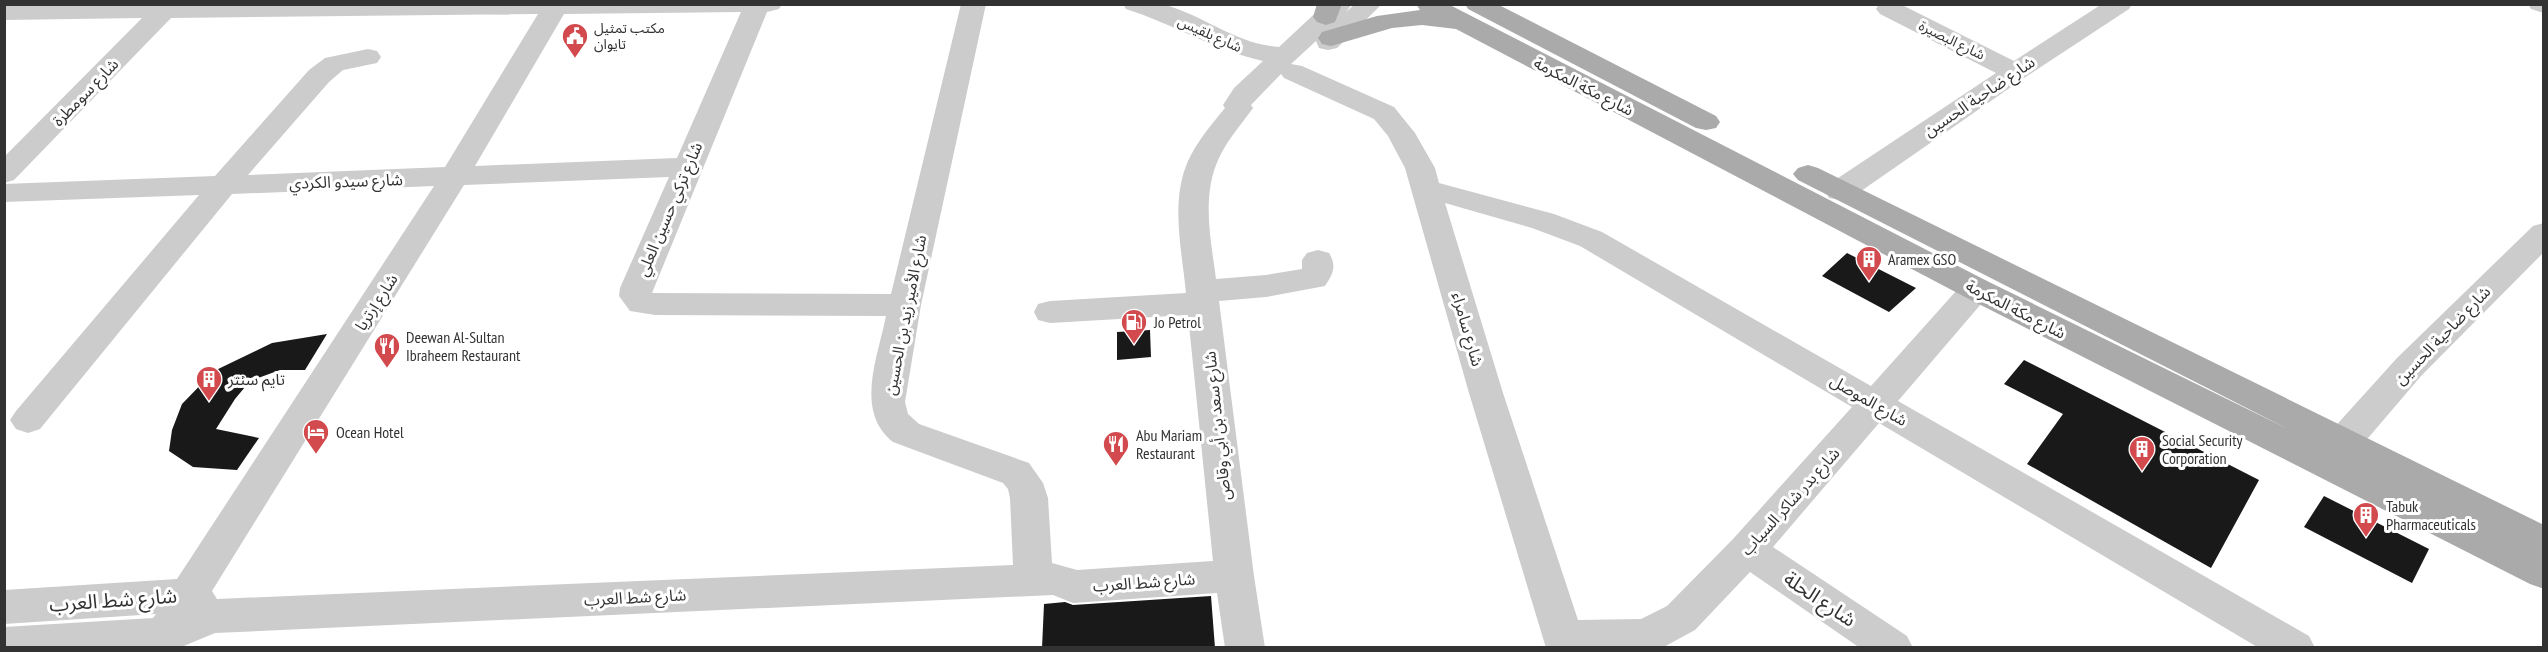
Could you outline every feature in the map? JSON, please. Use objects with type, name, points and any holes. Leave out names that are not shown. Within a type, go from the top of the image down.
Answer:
[{"type":"main road","name":"شارع مكة المكرمة","points":[[1428,4],[1468,13],[1840,191],[2544,543]]},
{"type":"main road","points":[[1332,16],[1365,26],[1401,17],[1468,13]]},
{"type":"main road","name":"شارع مكة المكرمة","points":[[1468,13],[1976,289],[2544,573]]},
{"type":"street","points":[[4,12],[770,4]]},
{"type":"street","name":"شارع الأمير زيد بن الحسين","points":[[974,4],[905,305],[887,397],[896,427],[906,433],[1016,473],[1025,483],[1045,579]]},
{"type":"street","name":"شارع بلقيس","points":[[1136,4],[1159,11],[1274,63]]},
{"type":"street","name":"شارع سعد بن أبي وقاص","points":[[1245,648],[1233,566],[1194,222],[1195,181],[1205,153],[1239,108],[1251,106],[1260,101],[1274,63],[1332,16],[1370,4]]},
{"type":"street","name":"شارع ضاحية الحسين","points":[[1840,191],[2120,4]]},
{"type":"street","name":"شارع إرتريا","points":[[201,606],[453,177],[557,5]]},
{"type":"street","name":"شارع تركي حسين العلي","points":[[758,5],[687,167],[634,296],[642,303],[655,304],[905,305]]},
{"type":"street","name":"شارع سومطرة","points":[[4,174],[165,9]]},
{"type":"street","name":"شارع البصيرة","points":[[1889,9],[2015,72]]},
{"type":"street","points":[[28,420],[223,185],[327,68],[344,60],[368,57]]},
{"type":"street","name":"شارع سامراء","points":[[1274,63],[1370,105],[1392,120],[1408,145],[1428,189],[1486,393],[1565,642]]},
{"type":"street","name":"شارع سيدو الكردي","points":[[4,193],[687,167]]},
{"type":"street","name":"شارع الموصل","points":[[1428,189],[1543,221],[1591,240],[2295,648]]},
{"type":"street","name":"شارع ضاحية الحسين","points":[[2344,441],[2409,367],[2544,233]]},
{"type":"street","points":[[1050,312],[1203,297],[1314,278],[1318,272],[1318,260]]},
{"type":"street","name":"شارع بدر شاكر السياب","points":[[1565,642],[1646,636],[1681,618],[1747,550],[1976,289]]},
{"type":"street","name":"شارع الحلة","points":[[1747,550],[1893,648]]},
{"type":"street","name":"شارع شط العرب","points":[[4,607],[201,606],[1045,579],[1072,587],[1233,566]]},
{"type":"street","name":"شارع شط العرب","points":[[4,644],[161,641],[201,606]]},
{"type":"building","name":"Aramex GSO","points":[[1847,253],[1916,288],[1889,312],[1822,276]]},
{"type":"building","name":"Jo Petrol","points":[[1150,330],[1151,357],[1117,360],[1117,332]]},
{"type":"building","name":"تايم سنتر","points":[[327,334],[305,370],[280,370],[250,381],[235,399],[216,429],[259,438],[237,470],[193,467],[169,451],[172,430],[182,404],[214,371],[272,343]]},
{"type":"building","name":"Social Security Corporation","points":[[2024,360],[2259,480],[2211,568],[2027,464],[2063,414],[2004,384]]},
{"type":"building","name":"Tabuk Pharmaceuticals","points":[[2324,496],[2429,549],[2412,583],[2304,527]]},
{"type":"building","points":[[1211,596],[1215,648],[1042,648],[1044,604],[1065,602],[1073,605]]},
{"type":"place","name":"مكتب تمثيل تايوان","points":[[575,59]]},
{"type":"place","name":"Aramex GSO","points":[[1869,282]]},
{"type":"place","name":"Jo Petrol","points":[[1134,345]]},
{"type":"place","name":"Deewan Al-Sultan Ibraheem Restaurant","points":[[387,369]]},
{"type":"place","name":"تايم سنتر","points":[[209,402]]},
{"type":"place","name":"Ocean Hotel","points":[[316,455]]},
{"type":"place","name":"Abu Mariam Restaurant","points":[[1116,467]]},
{"type":"place","name":"Social Security Corporation","points":[[2142,472]]},
{"type":"place","name":"Tabuk Pharmaceuticals","points":[[2366,538]]}]
